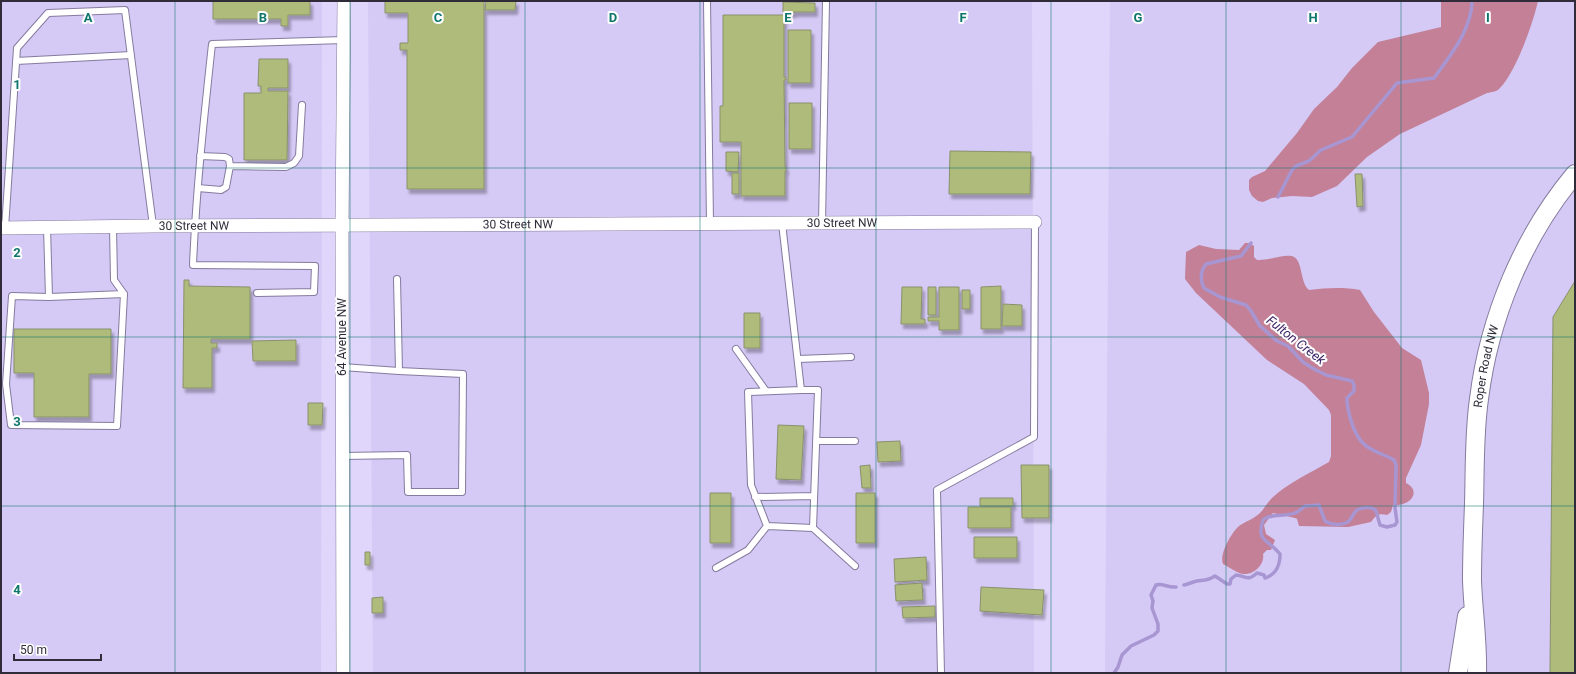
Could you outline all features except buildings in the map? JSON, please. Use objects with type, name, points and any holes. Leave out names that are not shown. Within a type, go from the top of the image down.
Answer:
[{"type":"street","name":"64 Avenue NW","points":[[343,673],[342,226],[344,1]]},
{"type":"street","name":"Roper Road NW","points":[[1477,673],[1472,580],[1476,427],[1480,390],[1493,328],[1520,260],[1552,204],[1575,174]]},
{"type":"street","name":"30 Street NW","points":[[3,228],[112,226],[194,227],[1035,222]]},
{"type":"street","name":"Roper Road NW","points":[[1458,673],[1472,580]]},
{"type":"lane","points":[[707,1],[710,223]]},
{"type":"lane","points":[[822,223],[826,1]]},
{"type":"lane","points":[[3,228],[17,48],[48,13],[125,10],[153,226]]},
{"type":"lane","points":[[257,293],[314,292],[315,266],[193,265],[194,227],[200,156],[212,44],[344,40]]},
{"type":"lane","points":[[16,62],[131,55]]},
{"type":"lane","points":[[230,166],[286,166],[294,163],[299,156],[302,105]]},
{"type":"lane","points":[[198,188],[221,190],[226,187],[230,166],[229,159],[225,157],[200,156]]},
{"type":"lane","points":[[941,673],[937,490],[1034,437],[1035,222]]},
{"type":"lane","points":[[782,223],[801,390]]},
{"type":"lane","points":[[112,226],[114,280],[124,294],[117,426],[11,425],[6,384],[12,296],[49,297],[124,294]]},
{"type":"lane","points":[[47,227],[49,297]]},
{"type":"lane","points":[[397,279],[399,371]]},
{"type":"lane","points":[[736,349],[766,391]]},
{"type":"lane","points":[[798,359],[851,357]]},
{"type":"lane","points":[[342,367],[463,374],[462,492],[408,492],[407,455],[342,456]]},
{"type":"lane","points":[[767,526],[751,485],[748,392],[818,390],[813,528]]},
{"type":"lane","points":[[816,441],[855,441]]},
{"type":"lane","points":[[756,497],[814,496]]},
{"type":"lane","points":[[767,526],[813,528],[855,566]]},
{"type":"lane","points":[[716,568],[748,550],[767,526]]},
{"type":"shaded area","points":[[1,1],[322,1],[321,673],[1,673]]},
{"type":"shaded area","points":[[368,1],[1032,1],[1034,673],[373,673]]},
{"type":"shaded area","points":[[1110,1],[1575,1],[1575,673],[1105,673]]},
{"type":"shaded area","points":[[1441,1],[1538,1],[1523,48],[1511,72],[1499,89],[1487,93],[1400,134],[1367,157],[1337,186],[1312,197],[1292,196],[1272,198],[1263,202],[1258,201],[1252,196],[1249,190],[1249,180],[1265,171],[1297,133],[1314,109],[1337,87],[1352,68],[1378,42],[1441,27]]},
{"type":"shaded area","points":[[1245,243],[1250,243],[1254,246],[1254,257],[1257,260],[1286,256],[1294,257],[1299,263],[1304,283],[1309,290],[1347,288],[1360,290],[1374,312],[1402,348],[1421,360],[1429,393],[1429,404],[1421,445],[1406,478],[1406,483],[1410,485],[1414,494],[1410,500],[1400,505],[1393,505],[1391,512],[1387,515],[1378,515],[1371,522],[1348,527],[1299,526],[1297,519],[1295,518],[1273,513],[1264,525],[1266,534],[1275,540],[1271,550],[1267,550],[1263,554],[1262,561],[1255,571],[1243,574],[1223,564],[1222,560],[1226,544],[1233,534],[1239,526],[1260,513],[1270,500],[1278,493],[1299,478],[1329,462],[1331,456],[1331,415],[1329,410],[1304,384],[1267,360],[1196,293],[1185,279],[1186,252],[1199,245],[1216,249],[1239,250]]},
{"type":"waterway","name":"Fulton Creek","points":[[1278,197],[1292,170],[1296,166],[1309,161],[1321,150],[1352,137],[1397,83],[1434,78],[1459,42],[1464,32],[1471,11],[1472,1]]},
{"type":"waterway","name":"Fulton Creek","points":[[1184,585],[1207,580],[1215,576],[1227,584],[1230,584],[1231,579],[1236,575],[1247,578],[1254,576],[1257,573],[1264,575],[1265,578],[1269,576],[1277,569],[1280,554],[1264,540],[1261,532],[1263,520],[1274,516],[1295,513],[1305,506],[1319,505],[1325,521],[1334,524],[1346,523],[1357,510],[1362,508],[1374,509],[1380,525],[1387,527],[1395,525],[1397,522],[1395,508],[1396,465],[1394,460],[1367,447],[1357,435],[1347,403],[1347,398],[1354,391],[1352,381],[1326,375],[1312,368],[1303,362],[1288,346],[1277,341],[1260,326],[1246,305],[1220,297],[1204,288],[1201,276],[1206,264],[1241,256],[1251,243]]},
{"type":"waterway","name":"Fulton Creek","points":[[1114,673],[1118,667],[1122,655],[1131,646],[1154,635],[1158,631],[1158,624],[1152,608],[1153,601],[1151,595],[1156,585],[1176,587]]}]
